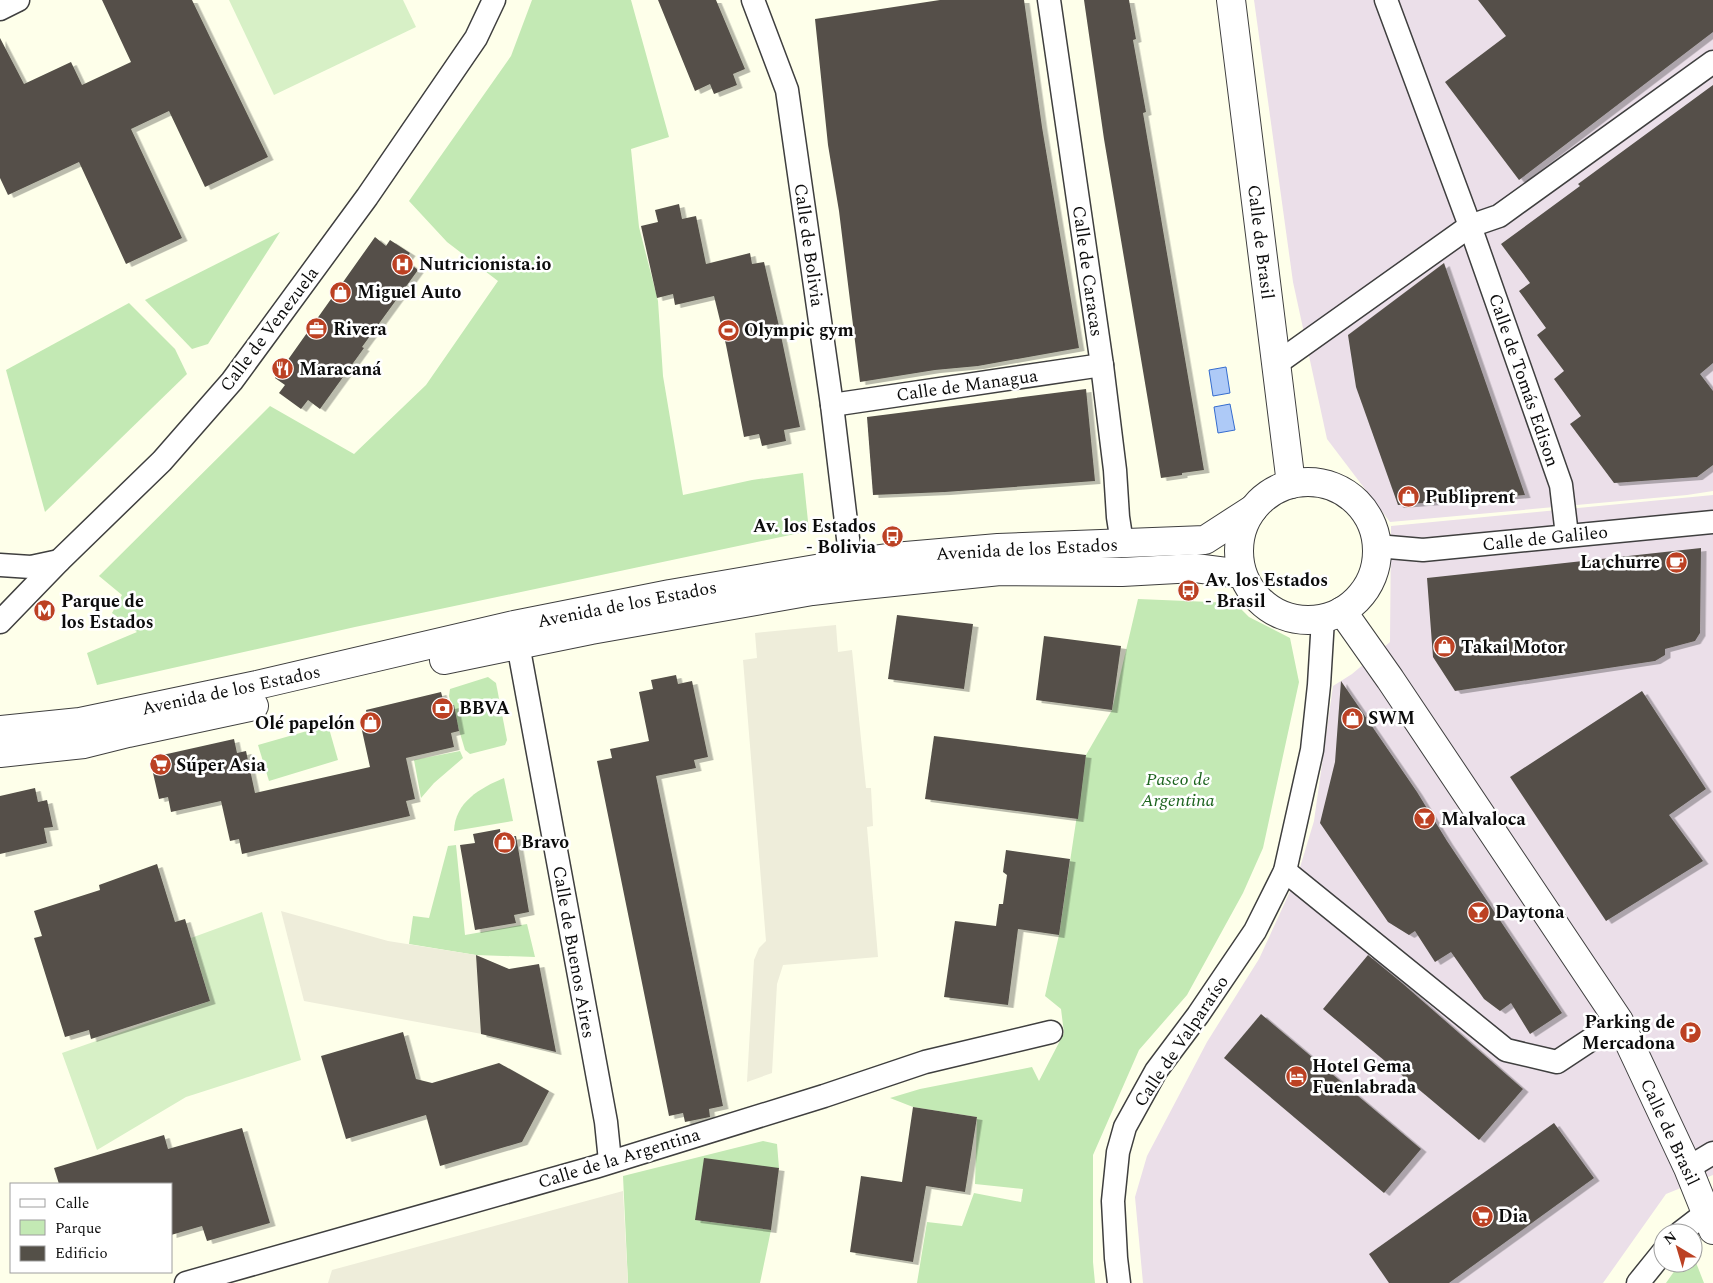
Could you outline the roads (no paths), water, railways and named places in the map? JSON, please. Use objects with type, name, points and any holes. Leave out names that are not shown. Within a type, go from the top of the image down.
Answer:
[{"type":"street","points":[[0,9],[18,0]]},
{"type":"street","name":"Calle de Bolivia","points":[[753,0],[787,90],[832,405],[852,574]]},
{"type":"street","name":"Calle de Caracas","points":[[1049,0],[1102,365],[1122,543]]},
{"type":"street","name":"Calle de Brasil","points":[[1231,0],[1291,484]]},
{"type":"street","name":"Calle de Tomás Edison","points":[[1386,0],[1470,226],[1561,485],[1567,535]]},
{"type":"street","name":"Calle de Venezuela","points":[[0,622],[59,561],[162,461],[232,381],[367,198],[476,38],[492,2]]},
{"type":"street","points":[[1276,364],[1470,226],[1499,216],[1713,62]]},
{"type":"street","name":"Calle de Managua","points":[[832,405],[1102,365]]},
{"type":"street","points":[[1311,482],[1331,485],[1348,494],[1363,508],[1373,526],[1377,546],[1376,565],[1369,584],[1357,600],[1332,615],[1303,620],[1283,616],[1266,606],[1252,592],[1242,574],[1239,552],[1242,529],[1253,509],[1263,498],[1276,489],[1291,484],[1311,482]]},
{"type":"street","name":"Avenida de los Estados","points":[[0,730],[80,722],[257,685],[517,635],[812,590],[894,557],[998,548],[1205,540],[1253,509]]},
{"type":"street","name":"Calle de Galileo","points":[[1377,546],[1423,550],[1713,522]]},
{"type":"street","points":[[0,564],[31,567],[59,561]]},
{"type":"street","name":"Avenida de los Estados","points":[[852,574],[1000,571],[1122,572],[1195,568],[1242,574]]},
{"type":"street","name":"Calle de Brasil","points":[[1332,615],[1390,679],[1619,1021],[1688,1168],[1709,1221]]},
{"type":"street","name":"Calle de Valparaíso","points":[[1120,1283],[1116,1258],[1113,1201],[1118,1152],[1125,1127],[1156,1071],[1198,1015],[1255,932],[1285,871],[1312,750],[1319,686],[1332,615]]},
{"type":"street","name":"Avenida de los Estados","points":[[0,753],[84,744],[254,706],[517,635]]},
{"type":"street","name":"Calle de Buenos Aires","points":[[517,635],[606,1122],[610,1161]]},
{"type":"street","points":[[1285,871],[1506,1050],[1557,1062],[1619,1021]]},
{"type":"street","name":"Calle de la Argentina","points":[[186,1283],[610,1161],[824,1096],[925,1062],[1051,1032]]},
{"type":"street","points":[[1688,1168],[1713,1153]]},
{"type":"street","points":[[1638,1283],[1653,1264]]},
{"type":"water","points":[[1226,367],[1230,393],[1213,396],[1209,370]]},
{"type":"water","points":[[1230,404],[1235,430],[1218,433],[1214,407]]},
{"type":"place","name":"Nutricionista.io","points":[[403,264]]},
{"type":"place","name":"Miguel Auto","points":[[341,292]]},
{"type":"place","name":"Rivera","points":[[317,329]]},
{"type":"place","name":"Olympic gym","points":[[728,330]]},
{"type":"place","name":"Maracaná","points":[[283,369]]},
{"type":"place","name":"Publiprent","points":[[1409,497]]},
{"type":"place","name":"Av. los Estados - Bolivia","points":[[892,536]]},
{"type":"place","name":"La churre","points":[[1676,562]]},
{"type":"place","name":"Av. los Estados - Brasil","points":[[1189,590]]},
{"type":"place","name":"Parque de los Estados","points":[[45,611]]},
{"type":"place","name":"Takai Motor","points":[[1445,647]]},
{"type":"place","name":"BBVA","points":[[443,708]]},
{"type":"place","name":"SWM","points":[[1352,718]]},
{"type":"place","name":"Olé papelón","points":[[371,723]]},
{"type":"place","name":"Súper Asia","points":[[160,765]]},
{"type":"place","name":"Malvaloca","points":[[1425,819]]},
{"type":"place","name":"Bravo","points":[[505,842]]},
{"type":"place","name":"Daytona","points":[[1479,912]]},
{"type":"place","name":"Parking de Mercadona","points":[[1691,1032]]},
{"type":"place","name":"Hotel Gema Fuenlabrada","points":[[1296,1076]]},
{"type":"place","name":"Dia","points":[[1482,1216]]},
{"type":"park label","name":"Paseo de Argentina","points":[[1178,790]]}]
